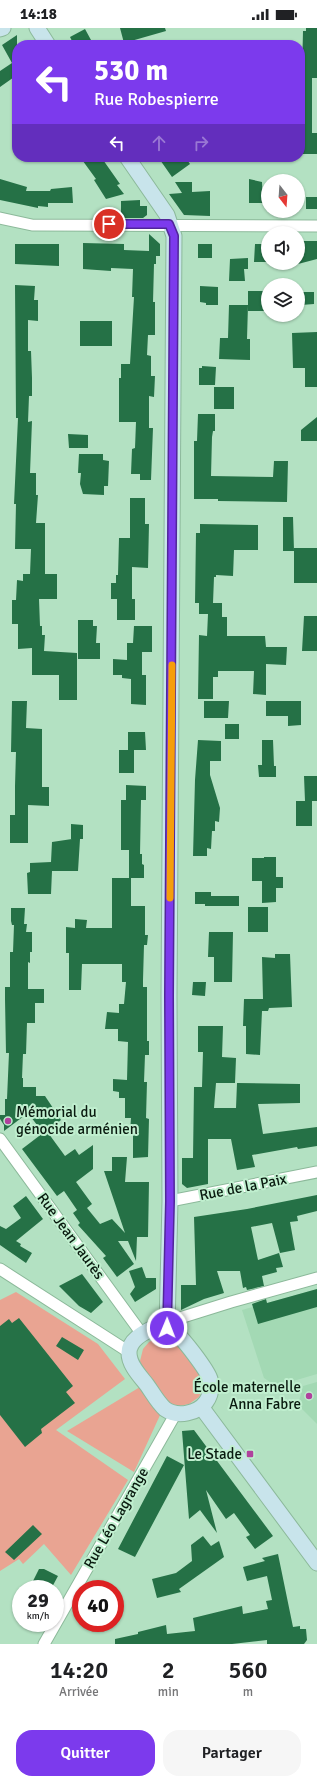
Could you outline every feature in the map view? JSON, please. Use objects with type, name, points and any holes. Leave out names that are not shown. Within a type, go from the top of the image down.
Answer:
[{"type":"street","points":[[37,28],[45,40]]},
{"type":"street","points":[[130,162],[167,215],[174,236],[169,988],[170,1201],[167,1325]]},
{"type":"street","points":[[0,218],[32,225],[169,224],[317,226]]},
{"type":"street","name":"Rue Jean Jaurès","points":[[0,1139],[142,1334]]},
{"type":"street","name":"Rue de la Paix","points":[[170,1201],[317,1172]]},
{"type":"street","points":[[0,1269],[129,1352],[136,1370],[165,1409],[176,1413],[189,1413],[202,1408],[208,1399],[212,1390],[209,1378],[181,1337],[167,1325]]},
{"type":"street","points":[[129,1352],[133,1342],[142,1334],[153,1328],[167,1325],[231,1302],[317,1278]]},
{"type":"street","points":[[202,1408],[317,1563]]},
{"type":"street","name":"Rue Léo Lagrange","points":[[44,1644],[176,1413]]},
{"type":"shaded area","points":[[317,1289],[317,1374],[276,1386],[264,1378],[242,1310]]},
{"type":"shaded area","points":[[16,1292],[98,1344],[125,1379],[56,1430],[128,1480],[71,1575],[44,1544],[23,1564],[19,1559],[0,1571],[0,1300]]},
{"type":"shaded area","points":[[169,1337],[178,1341],[203,1378],[203,1389],[199,1397],[189,1404],[179,1406],[168,1403],[142,1370],[140,1361],[143,1349],[149,1342],[158,1338]]},
{"type":"shaded area","name":"École maternelle Anna Fabre","points":[[317,1382],[317,1424],[298,1405],[303,1386]]},
{"type":"shaded area","points":[[140,1387],[161,1413],[134,1472],[67,1431]]},
{"type":"building","points":[[120,28],[165,28],[166,31],[134,40],[123,40]]},
{"type":"building","points":[[306,28],[317,28],[317,78],[312,78],[312,133],[317,133],[317,154],[305,154],[305,40],[303,40],[303,31],[306,31]]},
{"type":"building","points":[[85,29],[91,40],[72,40],[70,37]]},
{"type":"building","points":[[17,35],[17,40],[12,40],[12,63],[2,45]]},
{"type":"building","points":[[12,63],[12,79],[0,87],[0,71]]},
{"type":"building","points":[[84,162],[105,162],[120,184],[117,185],[124,194],[106,199],[94,180],[96,179]]},
{"type":"building","points":[[162,162],[189,162],[190,164],[172,177]]},
{"type":"building","points":[[0,179],[27,187],[26,191],[50,191],[51,189],[72,187],[73,203],[48,203],[48,207],[38,206],[38,208],[0,200]]},
{"type":"building","points":[[249,179],[261,182],[261,203],[249,203]]},
{"type":"building","points":[[175,182],[192,182],[192,192],[210,191],[210,216],[184,215],[169,194],[182,193]]},
{"type":"building","points":[[306,197],[317,197],[317,209],[306,209]]},
{"type":"building","points":[[140,200],[140,206],[147,206],[147,215],[143,218],[121,218],[121,201]]},
{"type":"building","points":[[149,234],[160,244],[160,256],[156,256],[156,264],[154,264],[153,302],[155,302],[155,335],[148,335],[147,355],[151,356],[151,376],[155,376],[154,397],[149,396],[149,428],[153,428],[151,480],[140,480],[140,474],[131,474],[132,449],[135,448],[136,422],[119,422],[119,378],[121,378],[121,364],[130,364],[134,297],[132,297],[133,269],[111,268],[111,271],[83,269],[83,243],[124,244],[124,250],[149,251]]},
{"type":"building","points":[[305,241],[317,241],[317,259],[305,262]]},
{"type":"building","points":[[15,244],[59,244],[59,266],[15,264]]},
{"type":"building","points":[[198,244],[212,244],[212,258],[198,258]]},
{"type":"building","points":[[255,244],[261,244],[261,262],[254,262]]},
{"type":"building","points":[[248,258],[248,269],[244,269],[245,281],[229,281],[230,259]]},
{"type":"building","points":[[15,285],[35,286],[34,300],[38,300],[38,321],[28,320],[28,351],[31,351],[32,378],[32,396],[29,396],[28,422],[32,421],[30,473],[36,473],[36,495],[38,495],[36,523],[45,523],[45,574],[57,574],[57,599],[39,599],[40,626],[42,626],[42,635],[45,635],[44,651],[77,653],[77,700],[59,700],[59,675],[32,675],[32,648],[18,649],[18,624],[12,624],[12,600],[16,600],[17,580],[23,581],[23,574],[30,574],[31,549],[15,549],[16,504],[14,504],[18,418],[16,418]]},
{"type":"building","points":[[200,286],[218,287],[218,305],[206,305],[206,303],[200,302]]},
{"type":"building","points":[[248,291],[261,291],[261,311],[248,311]]},
{"type":"building","points":[[305,292],[314,292],[314,304],[305,305]]},
{"type":"building","points":[[229,305],[248,305],[247,339],[250,339],[250,360],[219,359],[220,338],[228,338]]},
{"type":"building","points":[[80,321],[112,321],[112,346],[80,346]]},
{"type":"building","points":[[317,332],[317,387],[305,387],[305,368],[293,368],[292,333]]},
{"type":"building","points":[[202,366],[216,367],[215,385],[199,385],[199,368],[202,368]]},
{"type":"building","points":[[214,387],[234,387],[234,409],[214,409]]},
{"type":"building","points":[[198,414],[215,414],[215,431],[213,431],[212,437],[211,476],[273,477],[274,461],[288,461],[287,502],[218,501],[218,499],[194,499],[194,441],[197,441]]},
{"type":"building","points":[[317,417],[317,441],[301,441],[301,430]]},
{"type":"building","points":[[68,434],[88,435],[88,448],[69,448]]},
{"type":"building","points":[[79,454],[103,454],[103,460],[109,461],[108,486],[104,486],[104,495],[83,494],[80,484],[81,473],[78,473]]},
{"type":"building","points":[[130,498],[145,498],[145,524],[149,524],[148,568],[132,567],[132,599],[135,599],[135,620],[117,620],[117,599],[111,599],[111,583],[116,583],[116,575],[118,575],[119,538],[130,538]]},
{"type":"building","points":[[283,517],[293,517],[294,551],[283,551]]},
{"type":"building","points":[[200,524],[258,525],[258,550],[234,550],[233,576],[216,575],[216,577],[214,577],[213,603],[222,603],[222,617],[227,617],[227,636],[265,636],[266,647],[287,647],[286,665],[266,664],[266,695],[253,694],[254,671],[218,671],[218,677],[213,677],[213,699],[198,699],[199,635],[207,636],[208,614],[199,614],[199,603],[195,603],[196,533],[200,533]]},
{"type":"building","points":[[294,548],[317,548],[317,583],[294,583]]},
{"type":"building","points":[[304,616],[317,616],[317,651],[302,651]]},
{"type":"building","points":[[78,620],[93,620],[93,626],[97,626],[96,643],[100,643],[100,659],[78,659]]},
{"type":"building","points":[[134,626],[152,626],[152,652],[142,652],[142,675],[146,675],[146,705],[131,704],[131,679],[122,678],[122,675],[113,675],[113,659],[127,660],[127,643],[133,643]]},
{"type":"building","points":[[12,701],[27,701],[26,728],[42,729],[42,787],[49,787],[49,806],[28,805],[28,843],[10,843],[10,815],[15,815],[16,752],[11,752]]},
{"type":"building","points":[[204,701],[229,701],[228,718],[204,718]]},
{"type":"building","points":[[266,701],[301,701],[301,725],[288,726],[288,716],[266,716]]},
{"type":"building","points":[[225,724],[239,724],[239,739],[225,739]]},
{"type":"building","points":[[128,732],[145,732],[146,750],[134,750],[134,773],[119,773],[119,750],[128,750]]},
{"type":"building","points":[[198,740],[221,741],[221,761],[210,761],[210,775],[220,808],[219,822],[215,821],[215,831],[212,831],[211,849],[207,848],[207,856],[193,856],[195,780]]},
{"type":"building","points":[[262,740],[273,740],[276,777],[259,777],[258,765],[262,765]]},
{"type":"building","points":[[304,776],[317,776],[317,801],[312,801],[312,826],[296,826],[296,801],[305,801]]},
{"type":"building","points":[[126,785],[146,786],[146,800],[141,800],[140,854],[142,854],[142,864],[144,865],[144,878],[131,878],[131,906],[145,906],[145,935],[148,935],[147,945],[144,945],[143,987],[147,987],[147,1041],[149,1041],[149,1055],[145,1055],[144,1082],[147,1082],[146,1118],[149,1119],[148,1157],[133,1158],[133,1132],[130,1132],[131,1118],[125,1118],[125,1098],[119,1098],[119,1092],[113,1091],[113,1079],[127,1080],[128,1042],[118,1041],[118,1029],[105,1029],[107,1012],[119,1013],[119,1004],[124,1004],[126,982],[122,982],[122,964],[82,964],[81,990],[69,990],[69,953],[66,953],[66,927],[75,928],[75,919],[87,920],[86,928],[112,928],[112,878],[129,878],[129,850],[121,850],[121,800],[126,800]]},
{"type":"building","points":[[71,824],[83,825],[83,839],[80,839],[78,871],[52,871],[51,894],[28,894],[27,873],[30,872],[30,863],[51,862],[52,842],[72,839]]},
{"type":"building","points":[[276,857],[276,877],[283,877],[283,888],[276,888],[276,902],[262,903],[262,881],[252,881],[252,858]]},
{"type":"building","points":[[195,892],[211,892],[211,896],[239,896],[239,906],[205,906],[205,904],[195,904]]},
{"type":"building","points":[[248,907],[268,907],[268,932],[248,932]]},
{"type":"building","points":[[11,908],[25,908],[24,924],[27,924],[26,932],[32,932],[32,952],[30,952],[30,963],[28,962],[28,989],[44,989],[44,1003],[35,1003],[35,1023],[27,1023],[26,1054],[23,1054],[23,1087],[36,1087],[36,1096],[45,1096],[61,1120],[47,1131],[65,1156],[75,1149],[79,1155],[93,1145],[93,1169],[76,1182],[92,1204],[87,1208],[100,1224],[112,1219],[125,1233],[104,1171],[112,1171],[112,1157],[127,1157],[125,1182],[149,1182],[148,1237],[137,1237],[136,1261],[128,1241],[118,1241],[134,1264],[117,1277],[103,1258],[106,1256],[78,1225],[80,1223],[73,1213],[77,1210],[64,1191],[57,1196],[22,1149],[43,1133],[28,1113],[4,1131],[4,1125],[0,1119],[0,1115],[5,1115],[5,1099],[7,1099],[9,1053],[6,1053],[5,987],[10,987],[10,952],[13,952],[14,925],[12,925],[11,921]]},
{"type":"building","points":[[209,932],[233,932],[232,982],[214,982],[214,957],[208,957]]},
{"type":"building","points":[[275,954],[290,954],[292,1007],[269,1008],[268,1011],[262,1011],[260,1055],[246,1054],[246,1026],[243,1026],[244,999],[263,999],[262,957],[275,958]]},
{"type":"building","points":[[193,982],[206,982],[205,996],[192,995]]},
{"type":"building","points":[[198,1026],[223,1026],[222,1057],[236,1058],[235,1083],[216,1083],[214,1108],[236,1108],[237,1083],[300,1084],[300,1103],[258,1104],[263,1134],[317,1127],[317,1146],[298,1149],[297,1147],[252,1155],[255,1167],[237,1170],[231,1139],[208,1139],[208,1184],[187,1188],[182,1184],[182,1158],[193,1158],[194,1087],[202,1087],[203,1052],[198,1052]]},
{"type":"building","points":[[317,1195],[317,1211],[297,1216],[298,1221],[290,1222],[295,1250],[280,1253],[272,1223],[251,1227],[258,1260],[279,1253],[283,1267],[276,1268],[277,1272],[262,1276],[264,1286],[247,1290],[246,1287],[243,1288],[240,1271],[217,1271],[224,1293],[204,1299],[181,1310],[181,1285],[196,1285],[194,1217],[247,1209]]},
{"type":"building","points":[[26,1196],[43,1219],[16,1241],[21,1244],[20,1246],[32,1253],[26,1263],[0,1245],[0,1226],[6,1229],[21,1218],[13,1206]]},
{"type":"building","points":[[142,1267],[146,1278],[156,1278],[156,1289],[135,1302],[130,1294],[135,1287],[129,1271]]},
{"type":"building","points":[[82,1274],[103,1302],[91,1313],[79,1306],[59,1286]]},
{"type":"building","points":[[317,1289],[317,1307],[258,1324],[252,1304],[266,1299],[267,1303]]},
{"type":"building","points":[[19,1318],[73,1386],[66,1392],[75,1403],[41,1429],[42,1433],[25,1447],[0,1415],[0,1326],[9,1319],[12,1323]]},
{"type":"building","points":[[62,1337],[84,1350],[78,1360],[56,1346]]},
{"type":"building","points":[[194,1430],[273,1536],[255,1549],[246,1537],[250,1535],[234,1513],[226,1519],[206,1490],[217,1533],[200,1510],[189,1519],[182,1431]]},
{"type":"building","points":[[167,1456],[184,1465],[135,1557],[118,1549]]},
{"type":"building","points":[[33,1525],[42,1534],[14,1560],[5,1552]]},
{"type":"building","points":[[203,1536],[211,1546],[219,1541],[224,1557],[179,1589],[181,1592],[157,1598],[152,1579],[176,1573],[192,1561],[191,1545]]},
{"type":"building","points":[[278,1554],[293,1627],[300,1626],[300,1629],[306,1629],[307,1640],[304,1644],[267,1644],[267,1640],[232,1644],[115,1644],[115,1639],[138,1634],[138,1632],[166,1625],[167,1634],[195,1631],[193,1618],[242,1606],[243,1614],[268,1609],[266,1601],[272,1600],[267,1576],[247,1581],[243,1567],[265,1561],[262,1558]]},
{"type":"building","points":[[39,1569],[44,1569],[58,1576],[56,1580],[34,1580]]},
{"type":"slow traffic","points":[[170,898],[172,665]]},
{"type":"place","name":"Mémorial du génocide arménien","points":[[8,1121]]},
{"type":"place","name":"École maternelle Anna Fabre","points":[[309,1396]]},
{"type":"place","name":"Le Stade","points":[[250,1454]]},
{"type":"route","points":[[109,224],[169,224],[174,236],[169,996],[170,1201],[167,1328]]}]
